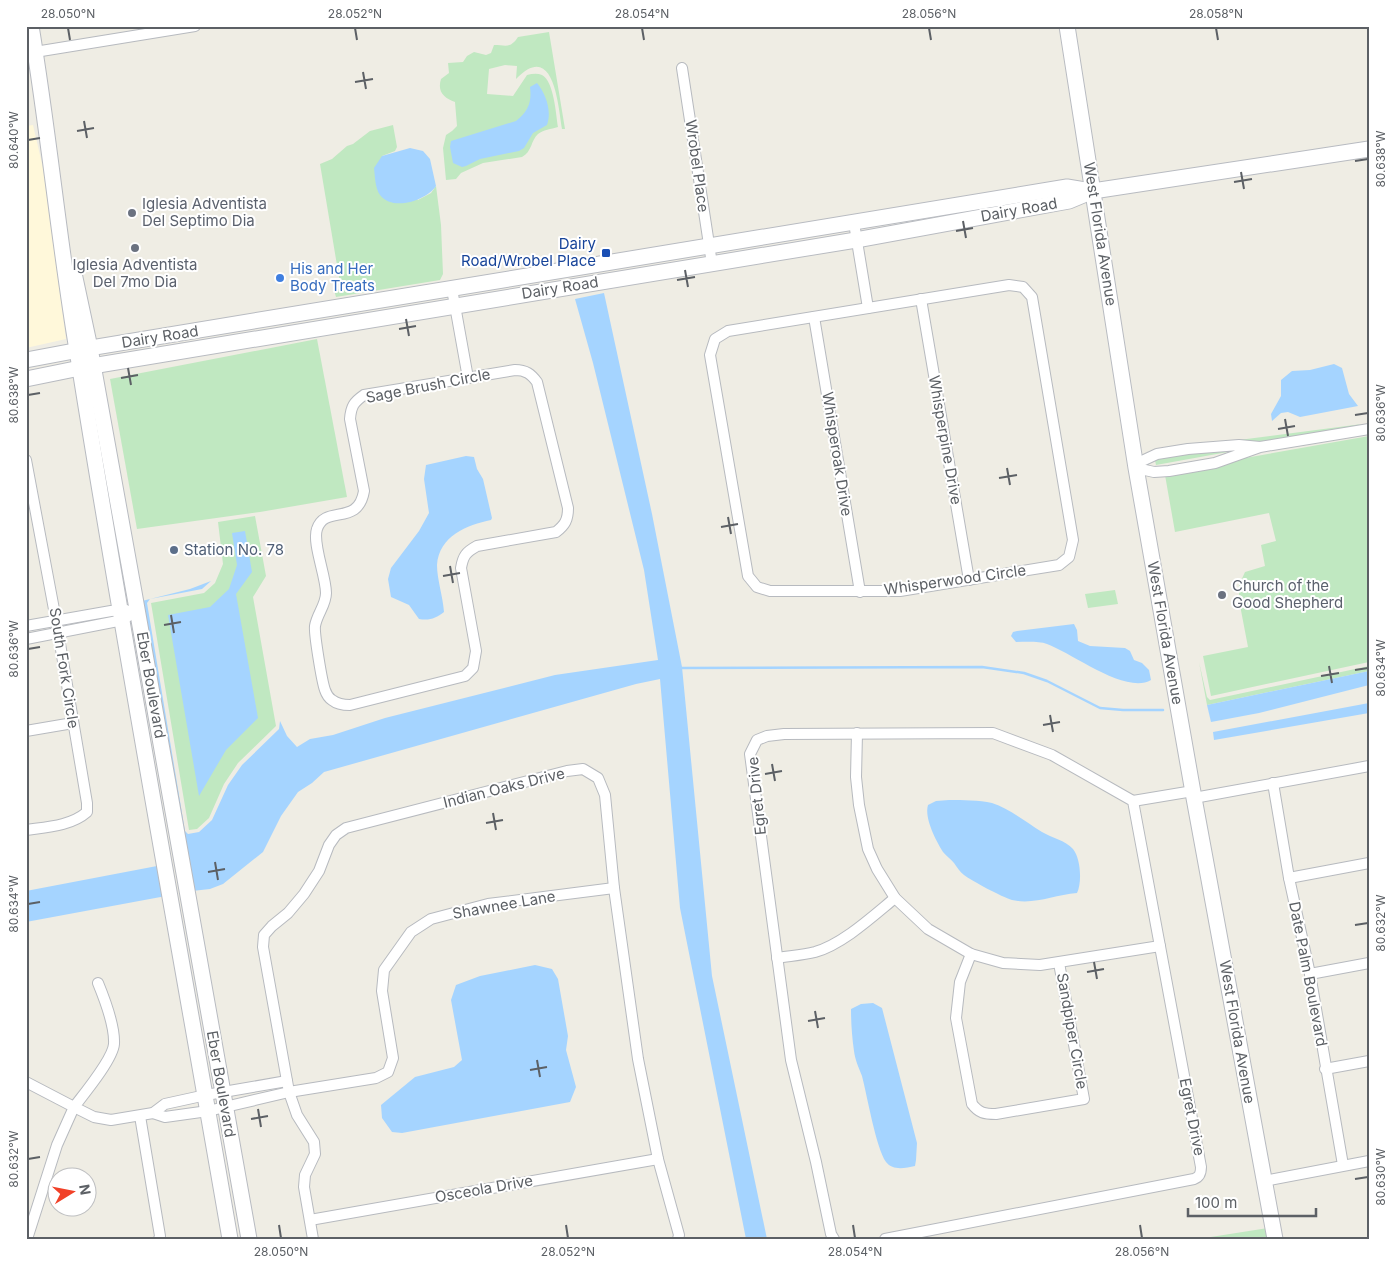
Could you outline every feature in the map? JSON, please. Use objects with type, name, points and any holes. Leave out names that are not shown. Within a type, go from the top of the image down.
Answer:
[{"type":"street","name":"Eber Boulevard","points":[[31,26],[33,56],[46,132],[61,249],[86,367],[122,615],[230,1239]]},
{"type":"street","points":[[33,56],[195,26]]},
{"type":"street","name":"West Florida Avenue","points":[[1066,26],[1136,468],[1193,794],[1275,1239]]},
{"type":"street","name":"Wrobel Place","points":[[682,68],[712,264]]},
{"type":"street","name":"Dairy Road","points":[[26,379],[86,367],[856,240],[1069,201],[1093,191],[1369,149]]},
{"type":"street","name":"Dairy Road","points":[[26,360],[1067,187],[1093,191]]},
{"type":"street","points":[[854,223],[868,308]]},
{"type":"street","name":"Whisperwood Circle","points":[[1009,285],[1023,287],[1032,297],[1073,540],[1069,557],[1059,565],[900,591],[770,591],[757,587],[748,576],[710,355],[715,339],[728,331],[868,308],[1009,285]]},
{"type":"street","points":[[452,289],[468,378]]},
{"type":"street","name":"Whisperpine Drive","points":[[921,299],[969,580]]},
{"type":"street","name":"Whisperoak Drive","points":[[814,317],[860,592]]},
{"type":"street","name":"Eber Boulevard","points":[[86,367],[137,610],[249,1239]]},
{"type":"street","name":"Sage Brush Circle","points":[[522,370],[530,373],[538,382],[568,508],[568,517],[565,525],[556,532],[477,546],[468,551],[462,558],[461,568],[476,651],[473,668],[465,676],[350,705],[340,704],[331,699],[325,690],[315,634],[316,624],[325,601],[326,592],[317,540],[317,529],[321,522],[330,516],[348,513],[356,509],[362,501],[364,491],[350,418],[350,409],[355,401],[364,395],[468,378],[522,370]]},
{"type":"street","points":[[1260,447],[1239,445],[1156,454],[1142,461],[1136,468],[1154,472],[1215,464],[1260,447],[1369,429]]},
{"type":"street","name":"South Fork Circle","points":[[26,460],[56,620],[87,803],[87,812],[80,818],[70,822],[26,830]]},
{"type":"street","points":[[26,639],[58,633],[137,610]]},
{"type":"street","points":[[26,626],[56,620],[122,615]]},
{"type":"street","points":[[26,731],[73,723]]},
{"type":"street","points":[[857,733],[856,778],[858,805],[868,849],[881,877],[895,898],[928,929],[971,954],[1003,963],[1040,965],[1060,963],[1160,946]]},
{"type":"street","name":"Egret Drive","points":[[834,1239],[831,1234],[816,1162],[791,1060],[750,754],[757,740],[767,736],[857,733],[993,733],[1052,755],[1133,802],[1201,1173],[1198,1178],[885,1239]]},
{"type":"street","points":[[1133,802],[1273,784],[1369,766]]},
{"type":"street","name":"Indian Oaks Drive","points":[[313,1239],[304,1187],[305,1175],[315,1154],[314,1142],[298,1115],[289,1092],[262,947],[264,935],[288,913],[304,894],[319,871],[329,845],[336,835],[346,828],[566,771],[582,769],[598,778],[606,795],[614,888],[638,1059],[658,1158],[679,1235],[678,1239]]},
{"type":"street","name":"Date Palm Boulevard","points":[[1273,784],[1289,878],[1310,974],[1343,1165]]},
{"type":"street","points":[[1289,878],[1369,863]]},
{"type":"street","name":"Shawnee Lane","points":[[289,1092],[376,1078],[388,1072],[394,1058],[382,991],[384,970],[411,932],[431,918],[488,904],[614,888]]},
{"type":"street","points":[[777,958],[816,951],[835,943],[895,898]]},
{"type":"street","name":"Sandpiper Circle","points":[[971,954],[960,982],[956,1018],[972,1104],[978,1112],[985,1114],[996,1114],[1084,1099],[1060,963]]},
{"type":"street","points":[[1310,974],[1369,963]]},
{"type":"street","points":[[27,1239],[57,1145],[74,1107],[107,1062],[114,1045],[108,1006],[98,983]]},
{"type":"street","points":[[1325,1069],[1369,1061]]},
{"type":"street","points":[[153,1113],[165,1117],[208,1110],[224,1099],[262,1085],[287,1081]]},
{"type":"street","points":[[26,1082],[94,1117],[111,1120],[153,1113],[165,1104],[206,1095],[224,1099],[264,1098],[289,1092]]},
{"type":"street","points":[[262,1085],[264,1098]]},
{"type":"street","points":[[140,1116],[159,1239]]},
{"type":"street","name":"Osceola Drive","points":[[310,1220],[658,1158]]},
{"type":"street","points":[[1264,1181],[1369,1160]]},
{"type":"shaded area","points":[[33,125],[43,168],[66,339],[26,348],[26,126]]},
{"type":"green space","points":[[549,32],[565,129],[562,129],[556,92],[552,80],[546,71],[539,67],[529,69],[516,79],[517,66],[505,65],[489,69],[487,94],[513,96],[527,75],[536,74],[546,78],[552,91],[558,127],[538,134],[528,152],[522,157],[483,163],[461,173],[456,179],[446,180],[443,148],[446,135],[457,126],[455,102],[442,94],[440,88],[441,79],[449,73],[448,63],[463,62],[467,56],[474,52],[486,55],[491,53],[494,45],[510,45],[518,37]]},
{"type":"green space","points":[[393,125],[397,147],[395,151],[382,156],[418,200],[431,193],[436,186],[441,225],[443,274],[440,280],[336,297],[334,290],[341,289],[320,164],[332,159],[347,146],[353,144],[370,131]]},
{"type":"green space","points":[[317,339],[347,497],[260,512],[137,529],[110,379]]},
{"type":"green space","points":[[1362,424],[1311,437],[1156,465],[1153,451]]},
{"type":"green space","points":[[1369,436],[1369,662],[1211,696],[1203,656],[1248,647],[1239,600],[1239,585],[1245,572],[1265,566],[1261,545],[1276,541],[1269,513],[1175,532],[1165,475],[1234,460]]},
{"type":"green space","points":[[255,516],[266,576],[253,597],[276,726],[238,763],[224,784],[209,818],[197,829],[189,830],[151,603],[204,593],[215,583],[223,564],[218,522]]},
{"type":"green space","points":[[1115,590],[1118,604],[1088,608],[1085,594]]},
{"type":"green space","points":[[1199,662],[1207,697],[1210,700],[1369,666],[1369,671],[1207,705]]},
{"type":"green space","points":[[1268,1228],[1270,1239],[1198,1239]]},
{"type":"water","points":[[537,83],[547,103],[549,114],[547,125],[533,133],[524,148],[519,151],[480,159],[462,167],[453,163],[450,147],[451,141],[516,121],[524,114],[528,106],[530,87]]},
{"type":"water","points":[[410,148],[423,151],[430,159],[436,186],[432,191],[418,199],[410,202],[393,203],[380,195],[377,189],[374,168],[382,156]]},
{"type":"water","points":[[604,293],[652,514],[682,667],[712,976],[767,1239],[746,1239],[680,908],[660,679],[636,684],[324,772],[298,792],[281,816],[263,852],[223,884],[210,889],[192,891],[142,601],[150,599],[147,603],[185,831],[188,834],[199,832],[212,820],[228,785],[242,765],[279,729],[280,721],[287,736],[297,747],[310,739],[333,735],[385,718],[555,675],[658,660],[644,570],[593,363],[575,299]]},
{"type":"water","points":[[1334,364],[1342,368],[1349,394],[1358,406],[1300,417],[1288,412],[1281,413],[1272,421],[1271,414],[1281,396],[1281,380],[1292,371],[1310,370]]},
{"type":"water","points":[[466,456],[474,457],[477,469],[483,479],[492,518],[464,529],[449,539],[443,546],[437,565],[444,612],[426,620],[419,619],[409,605],[391,597],[388,579],[391,568],[419,531],[429,513],[424,479],[426,465]]},
{"type":"water","points":[[245,531],[252,572],[236,594],[258,718],[226,750],[199,796],[168,615],[210,607],[229,589],[237,565],[232,533]]},
{"type":"water","points":[[211,581],[202,589],[150,599],[190,589]]},
{"type":"water","points":[[1074,624],[1077,630],[1078,641],[1090,646],[1125,648],[1130,651],[1134,660],[1142,663],[1149,670],[1151,680],[1140,683],[1114,678],[1047,644],[1016,642],[1011,636],[1013,632],[1017,631]]},
{"type":"water","points":[[1369,671],[1369,685],[1259,713],[1211,722],[1207,705]]},
{"type":"water","points":[[1369,703],[1369,713],[1214,740],[1213,732]]},
{"type":"water","points":[[936,801],[992,803],[1070,846],[1076,853],[1080,871],[1080,883],[1077,893],[1036,901],[1012,900],[987,889],[964,875],[943,852],[929,823],[928,805]]},
{"type":"water","points":[[157,866],[166,896],[26,922],[26,891]]},
{"type":"water","points":[[535,965],[552,969],[558,979],[568,1036],[566,1050],[576,1087],[570,1102],[402,1133],[392,1132],[382,1118],[381,1105],[415,1077],[454,1067],[462,1060],[451,1000],[456,985],[480,976]]},
{"type":"water","points":[[873,1003],[882,1008],[917,1143],[915,1166],[892,1167],[882,1155],[862,1076],[855,1058],[851,1009],[861,1004]]},
{"type":"waterway","points":[[680,668],[982,667],[1024,673],[1047,681],[1100,708],[1163,710]]},
{"type":"place","name":"Iglesia Adventista Del Septimo Dia","points":[[132,213]]},
{"type":"place","name":"Iglesia Adventista Del 7mo Dia","points":[[135,248]]},
{"type":"place","name":"Dairy Road/Wrobel Place","points":[[606,253]]},
{"type":"place","name":"His and Her Body Treats","points":[[280,278]]},
{"type":"place","name":"Station No. 78","points":[[174,550]]},
{"type":"place","name":"Church of the Good Shepherd","points":[[1222,595]]}]
